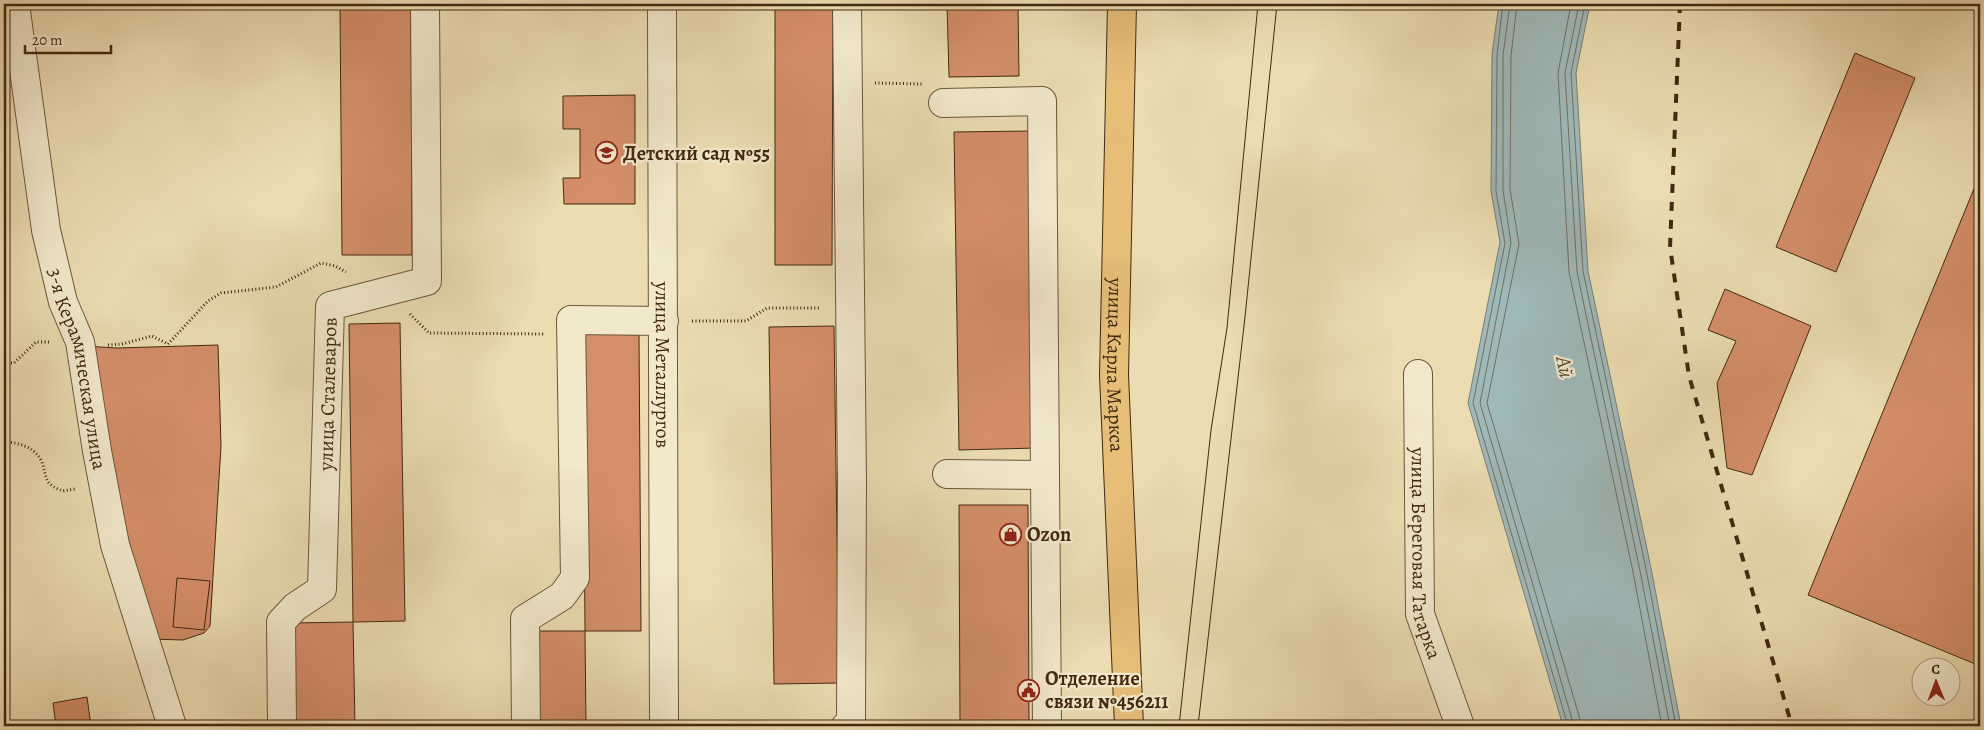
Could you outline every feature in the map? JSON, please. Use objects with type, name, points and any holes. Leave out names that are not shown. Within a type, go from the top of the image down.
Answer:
[{"type":"main road","name":"улица Карла Маркса","points":[[1122,4],[1114,376],[1129,726]]},
{"type":"street","name":"3-я Керамическая улица","points":[[15,4],[46,230],[63,302],[80,342],[96,451],[115,545],[172,726]]},
{"type":"street","name":"улица Сталеваров","points":[[282,726],[281,622],[295,607],[322,589],[330,306],[427,281],[425,4]]},
{"type":"street","name":"улица Металлургов","points":[[662,4],[664,726]]},
{"type":"street","points":[[846,726],[851,722],[852,482],[848,308],[847,4]]},
{"type":"street","points":[[943,103],[1042,101],[1047,726]]},
{"type":"street","points":[[526,726],[525,619],[562,596],[574,578],[571,320],[664,321]]},
{"type":"street","name":"улица Береговая Татарка","points":[[1418,374],[1420,614],[1460,726]]},
{"type":"street","points":[[947,474],[1045,475]]},
{"type":"path","points":[[847,83],[923,84]]},
{"type":"path","points":[[4,363],[14,362],[36,342],[122,344],[152,336],[168,344],[208,300],[221,293],[276,287],[321,262],[335,266],[353,276],[365,296]]},
{"type":"path","points":[[664,321],[746,321],[767,308],[848,308]]},
{"type":"path","points":[[429,333],[534,334]]},
{"type":"path","points":[[4,442],[15,442],[31,449],[41,460],[46,477],[51,485],[63,491],[79,488],[105,490]]},
{"type":"water","name":"Ай","points":[[1499,4],[1590,4],[1576,73],[1588,271],[1651,568],[1681,726],[1563,726],[1468,403],[1500,242],[1491,191],[1492,54]]},
{"type":"building","points":[[340,4],[411,4],[412,255],[342,255]]},
{"type":"building","points":[[775,4],[833,4],[832,265],[775,265]]},
{"type":"building","points":[[947,4],[1018,4],[1019,76],[949,77]]},
{"type":"building","points":[[1855,53],[1915,78],[1836,272],[1776,247]]},
{"type":"building","name":"Детский сад №55","points":[[635,95],[635,204],[564,204],[563,178],[580,178],[580,129],[563,129],[563,96]]},
{"type":"building","points":[[1031,131],[1037,448],[959,450],[954,132]]},
{"type":"building","points":[[1980,174],[1980,666],[1808,595]]},
{"type":"building","points":[[1725,289],[1811,326],[1752,475],[1727,468],[1717,383],[1736,341],[1708,330]]},
{"type":"building","points":[[400,323],[405,621],[353,622],[349,324]]},
{"type":"building","points":[[834,326],[839,683],[774,684],[769,327]]},
{"type":"building","points":[[583,334],[639,334],[641,631],[585,631]]},
{"type":"building","points":[[218,345],[221,446],[210,626],[204,633],[183,640],[149,639],[84,346],[117,348]]},
{"type":"building","points":[[959,505],[1028,505],[1029,726],[960,726]]},
{"type":"building","points":[[177,578],[210,581],[204,630],[173,627]]},
{"type":"building","points":[[353,622],[355,726],[294,726],[293,623]]},
{"type":"building","points":[[538,631],[585,631],[586,726],[539,726]]},
{"type":"building","points":[[87,697],[91,726],[56,726],[53,703]]},
{"type":"tram line","points":[[1179,726],[1211,430],[1227,328],[1258,4]]},
{"type":"tram line","points":[[1198,726],[1245,317],[1277,4]]},
{"type":"railway","points":[[1680,4],[1670,247],[1689,376],[1792,726]]},
{"type":"place","name":"Детский сад №55","points":[[607,153]]},
{"type":"place","name":"Ozon","points":[[1011,534]]},
{"type":"place","name":"Отделение связи №456211","points":[[1029,690]]}]
